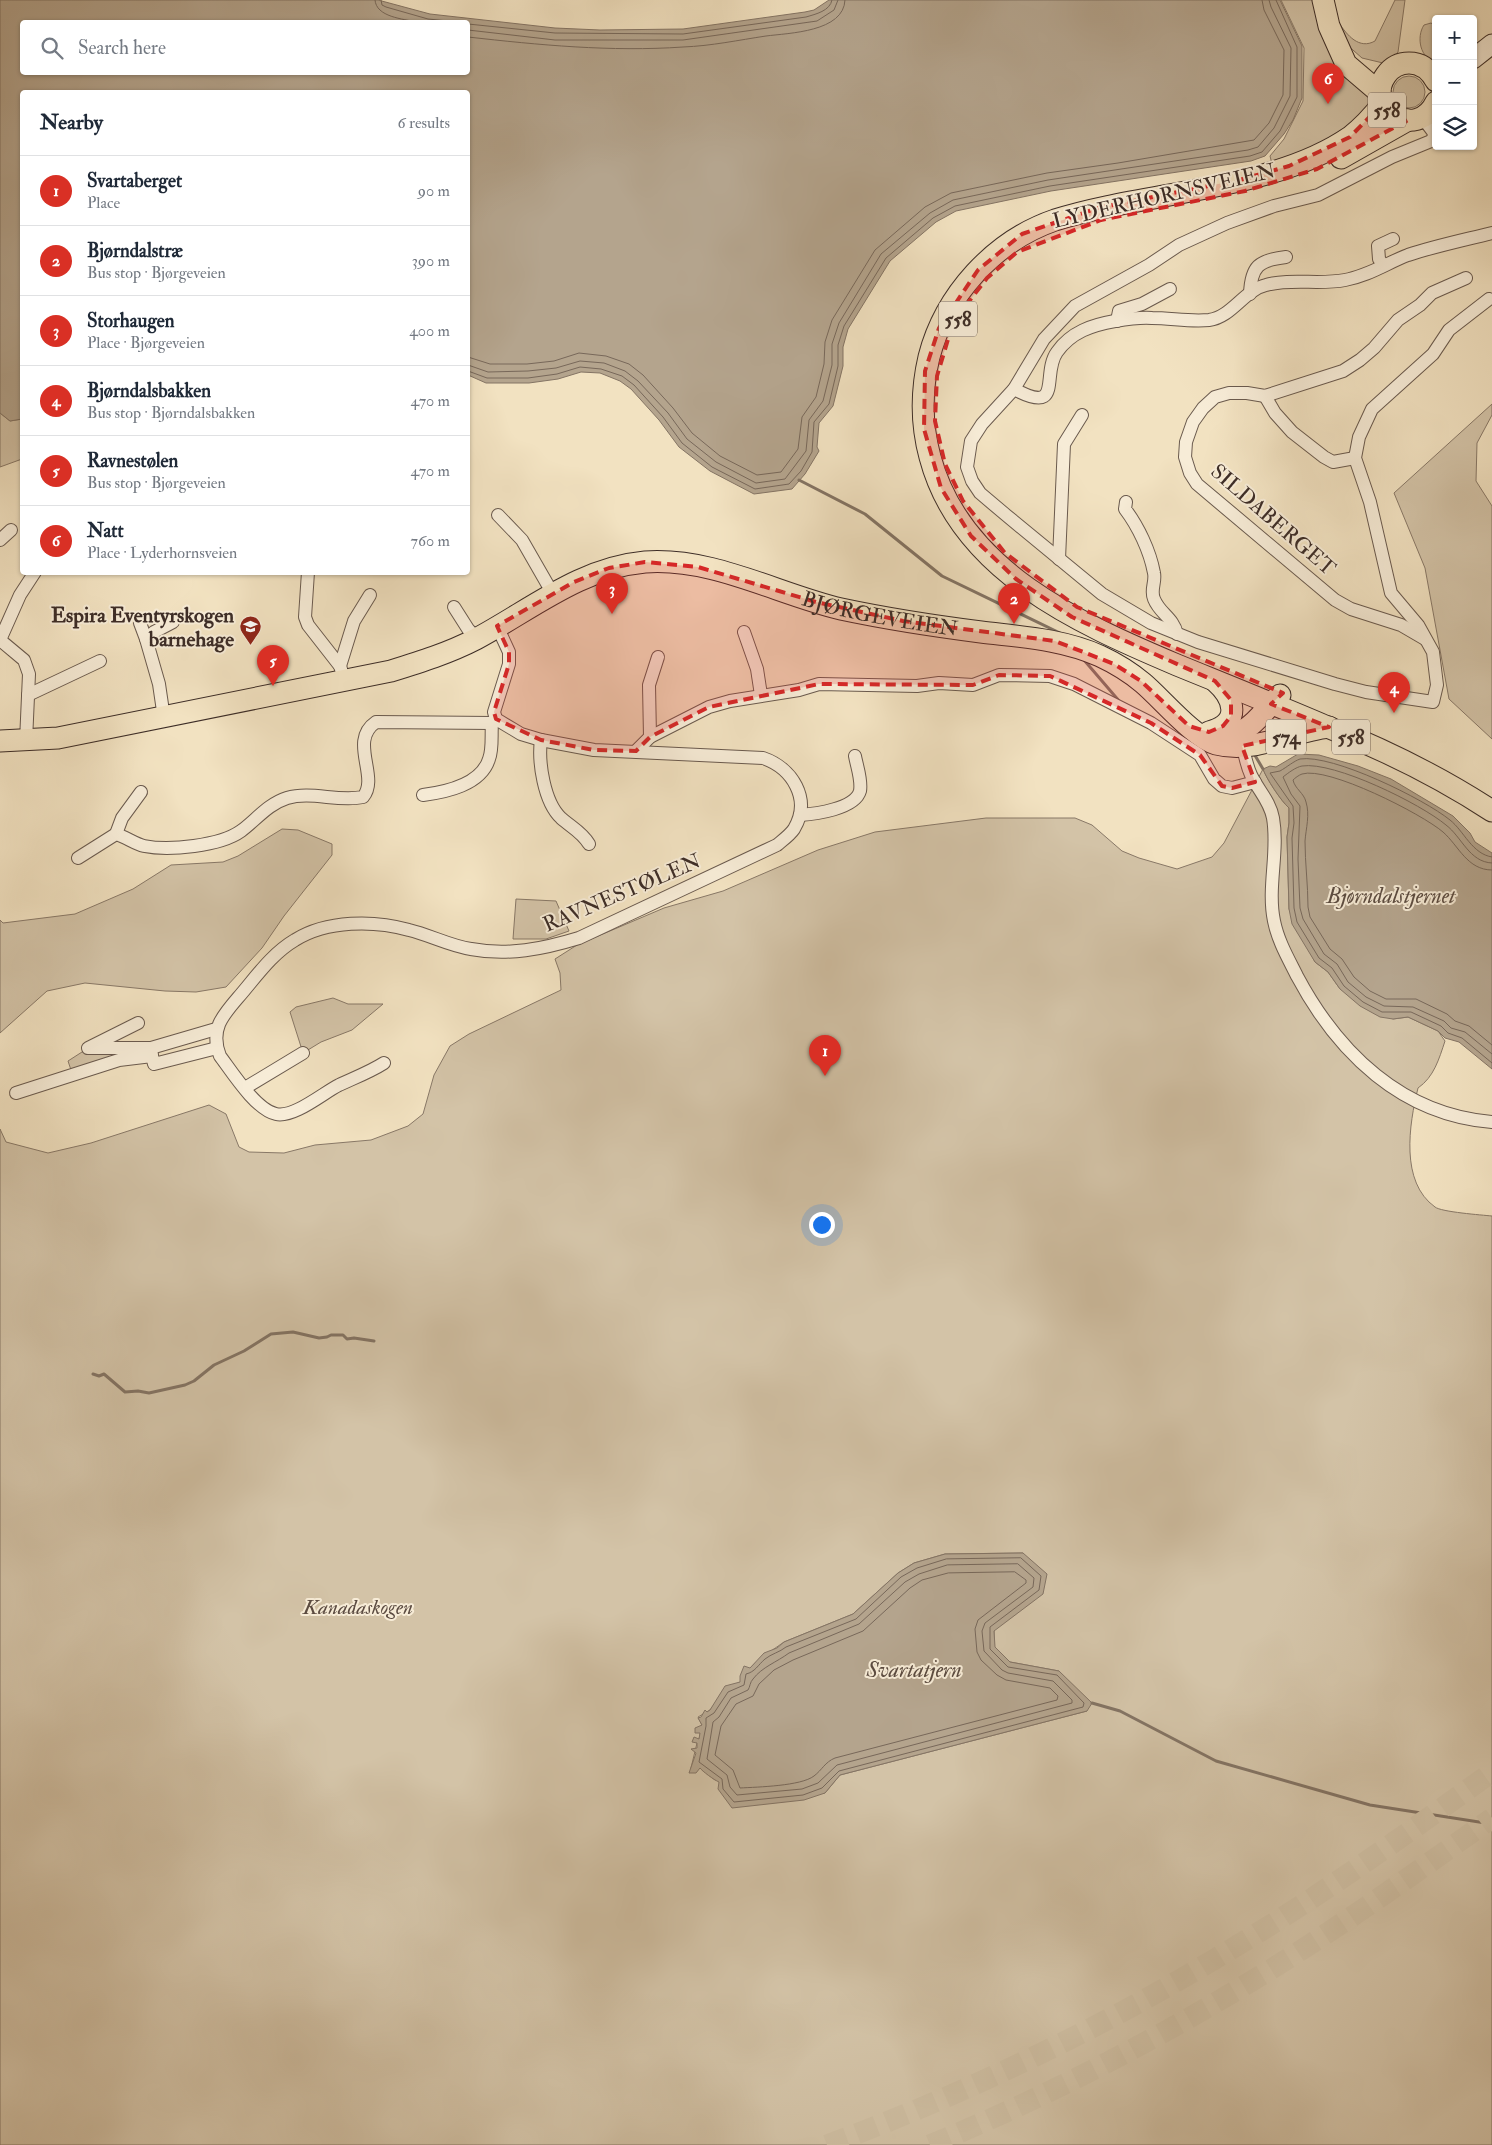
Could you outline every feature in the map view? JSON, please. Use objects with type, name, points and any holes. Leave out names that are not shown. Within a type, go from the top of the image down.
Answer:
[{"type":"main road","name":"558","points":[[1322,4],[1338,49],[1346,64],[1382,98],[1390,114],[1427,109]]},
{"type":"main road","points":[[1477,56],[1492,44]]},
{"type":"main road","name":"558","points":[[1338,49],[1350,57],[1372,66],[1393,68],[1410,63],[1432,73]]},
{"type":"main road","name":"558","points":[[1382,98],[1384,78],[1393,68]]},
{"type":"main road","name":"LYDERHORNSVEIEN","points":[[1382,98],[1364,126],[1350,137],[1332,148],[1289,166],[1243,179],[1098,208],[1054,221],[1022,234],[992,256],[967,283],[946,314],[932,346],[923,392],[922,409],[926,438],[933,468],[941,488],[958,519],[971,536],[1016,579],[1072,617],[1115,639],[1215,680],[1385,737],[1452,773],[1492,799]]},
{"type":"main road","name":"LYDERHORNSVEIEN","points":[[1427,109],[1340,158],[1294,177],[1245,191],[1101,220],[1058,233],[1030,245],[1002,263],[966,304],[949,336],[937,376],[935,421],[938,442],[945,464],[963,501],[976,521],[1005,553],[1040,583],[1077,607],[1102,620],[1447,783],[1492,811]]},
{"type":"main road","name":"BJØRGEVEIEN","points":[[0,741],[58,738],[164,718],[343,674],[415,664],[477,639],[553,594],[595,573],[625,565],[662,562],[698,567],[840,608],[904,621],[1055,641],[1084,650],[1114,664],[1141,681],[1199,729],[1196,734],[1213,743],[1242,739],[1255,746],[1300,732],[1330,727]]},
{"type":"main road","points":[[1199,729],[1223,726],[1228,722],[1232,710],[1228,695],[1215,680]]},
{"type":"main road","name":"574","points":[[1242,739],[1262,737],[1269,731],[1280,716],[1279,702]]},
{"type":"street","points":[[1427,109],[1432,126]]},
{"type":"street","points":[[1432,141],[1392,157],[1318,195],[1274,206],[1227,222],[1179,245],[1150,265],[1075,306],[1044,339],[1014,389],[982,424],[971,441],[966,467],[980,493],[1102,594],[1122,607],[1177,634],[1335,684],[1366,692],[1433,702],[1437,685],[1436,663],[1427,640],[1418,625],[1391,593],[1370,502],[1355,458],[1359,437],[1372,409],[1433,354],[1449,330],[1489,299]]},
{"type":"street","points":[[1014,389],[1029,397],[1037,398],[1044,395],[1050,387],[1050,373],[1056,353],[1072,336],[1092,325],[1150,318],[1210,320],[1221,316],[1265,285],[1283,283],[1324,284],[1347,280],[1366,275],[1383,265],[1410,255],[1492,233]]},
{"type":"street","points":[[1383,265],[1379,258],[1378,246],[1393,239]]},
{"type":"street","points":[[1250,294],[1250,277],[1258,266],[1269,259],[1286,256]]},
{"type":"street","name":"SILDABERGET","points":[[1427,640],[1408,628],[1351,609],[1335,600],[1197,484],[1190,473],[1185,457],[1186,442],[1193,422],[1203,408],[1215,397],[1229,393],[1265,396],[1343,370],[1374,348],[1398,320],[1420,305],[1432,292],[1466,278]]},
{"type":"street","points":[[1117,321],[1119,311],[1142,304],[1170,289]]},
{"type":"street","points":[[1265,396],[1275,413],[1292,432],[1324,458],[1333,462],[1355,458]]},
{"type":"street","points":[[1059,559],[1064,444],[1082,416]]},
{"type":"street","points":[[1126,502],[1125,509],[1135,523],[1154,571],[1153,596],[1156,604],[1171,618],[1177,634]]},
{"type":"street","points":[[498,515],[522,540],[553,594]]},
{"type":"street","points":[[0,540],[11,530]]},
{"type":"street","points":[[26,741],[28,674],[24,660],[0,640],[20,596],[33,575]]},
{"type":"street","points":[[308,575],[305,617],[308,625],[343,674]]},
{"type":"street","points":[[343,674],[354,622],[370,595]]},
{"type":"street","points":[[454,607],[477,639]]},
{"type":"street","points":[[146,639],[154,632],[173,622]]},
{"type":"street","points":[[140,623],[159,684],[164,718]]},
{"type":"street","points":[[423,796],[447,792],[471,780],[484,769],[490,758],[494,712],[509,664],[508,652],[497,626]]},
{"type":"street","points":[[744,632],[757,669],[761,695]]},
{"type":"street","points":[[650,737],[649,685],[658,657]]},
{"type":"street","points":[[28,695],[100,661]]},
{"type":"street","points":[[636,751],[650,737],[709,707],[761,695],[799,690],[819,684],[973,685],[999,675],[1050,676],[1067,681],[1151,723],[1200,755],[1214,780],[1222,786],[1232,788],[1255,782]]},
{"type":"street","points":[[116,834],[142,845],[155,847],[202,844],[225,840],[243,830],[277,802],[289,798],[303,796],[363,797],[366,794],[367,784],[364,736],[367,728],[376,722],[494,722],[521,734],[541,740],[594,750],[763,758],[776,762],[789,773],[797,787],[800,815],[817,814],[855,800],[859,793],[860,785],[855,756]]},
{"type":"street","points":[[1242,739],[1246,763],[1270,806],[1273,818],[1272,903],[1276,933],[1283,951],[1311,1000],[1345,1045],[1398,1092],[1439,1113],[1470,1120],[1492,1122]]},
{"type":"street","points":[[541,740],[540,769],[550,801],[559,817],[584,836],[589,844]]},
{"type":"street","points":[[78,858],[116,834],[122,818],[141,792]]},
{"type":"street","name":"RAVNESTØLEN","points":[[216,1038],[228,1009],[271,958],[296,939],[324,929],[346,924],[372,924],[408,929],[469,949],[491,952],[518,952],[546,948],[593,932],[777,845],[794,830],[800,815]]},
{"type":"street","points":[[138,1023],[88,1048],[151,1052]]},
{"type":"street","points":[[151,1052],[154,1064],[216,1038]]},
{"type":"street","points":[[16,1093],[119,1060],[216,1038]]},
{"type":"street","points":[[216,1038],[220,1056],[263,1108],[275,1114],[285,1114],[384,1063]]},
{"type":"street","points":[[245,1088],[304,1053]]},
{"type":"highlighted area","points":[[1383,103],[1391,113],[1408,120],[1317,169],[1245,191],[1101,220],[1017,252],[987,278],[967,304],[949,336],[937,376],[935,421],[945,464],[963,501],[1005,553],[1077,607],[1283,693],[1271,704],[1329,727],[1242,746],[1255,782],[1232,788],[1222,786],[1200,755],[1151,723],[1050,676],[999,675],[973,685],[819,684],[709,707],[650,737],[636,751],[594,750],[541,740],[496,719],[494,712],[509,664],[509,652],[497,626],[574,582],[609,568],[645,562],[698,567],[816,602],[903,621],[1055,641],[1114,664],[1141,681],[1189,726],[1209,732],[1223,726],[1231,716],[1231,700],[1215,681],[1072,617],[1016,579],[971,536],[941,488],[924,429],[925,371],[939,328],[978,270],[1022,234],[1098,208],[1243,179],[1289,166],[1350,137]]},
{"type":"green space","points":[[1281,0],[1312,0],[1336,49],[1370,94],[1371,103],[1365,115],[1316,148],[1272,164],[1270,156],[1284,139],[1303,101],[1304,48]]},
{"type":"green space","points":[[1395,0],[1405,0],[1398,52],[1393,58],[1383,63],[1362,58],[1345,43],[1339,23],[1354,40],[1364,44],[1375,41]]},
{"type":"green space","points":[[1432,24],[1432,60],[1426,57],[1421,47],[1420,35],[1424,25]]},
{"type":"green space","points":[[1409,76],[1415,77],[1420,81],[1424,86],[1424,98],[1420,103],[1415,107],[1409,108],[1403,107],[1398,103],[1394,98],[1393,92],[1394,86],[1398,81],[1403,77]]},
{"type":"green space","points":[[1492,404],[1492,415],[1477,443],[1476,481],[1492,506],[1492,739],[1449,699],[1425,568],[1394,493]]},
{"type":"green space","points":[[0,413],[10,421],[20,419],[20,460],[0,467]]},
{"type":"green space","name":"Kanadaskogen","points":[[1263,769],[1274,789],[1289,808],[1287,837],[1289,909],[1315,962],[1328,972],[1340,989],[1393,1019],[1408,1017],[1438,1031],[1445,1041],[1432,1073],[1424,1084],[1418,1088],[1410,1135],[1412,1168],[1416,1183],[1424,1196],[1439,1209],[1492,1216],[1492,2145],[0,2145],[0,1129],[6,1142],[48,1153],[91,1143],[209,1105],[226,1114],[239,1147],[249,1152],[284,1153],[315,1145],[371,1140],[408,1126],[423,1114],[434,1075],[450,1046],[469,1034],[561,990],[560,973],[555,959],[577,945],[664,908],[723,891],[818,850],[875,832],[986,818],[1075,818],[1092,825],[1122,851],[1177,869],[1212,857],[1224,843]],"holes":[[[1023,1553],[994,1631],[994,1647],[1010,1662],[1059,1671],[1087,1711],[840,1775],[825,1793],[715,1780],[700,1768],[692,1770],[691,1768],[697,1743],[695,1741],[699,1739],[702,1725],[698,1717],[710,1710],[730,1686],[741,1682],[754,1664],[784,1642],[853,1614],[898,1573],[914,1563],[945,1554]]]},
{"type":"green space","points":[[282,829],[298,830],[332,844],[332,855],[284,916],[262,948],[226,987],[196,992],[165,991],[85,983],[47,991],[0,1033],[0,920],[3,923],[75,914],[133,889],[171,865],[223,862],[238,856]]},
{"type":"green space","points":[[516,899],[556,901],[569,931],[546,939],[513,939]]},
{"type":"green space","points":[[333,998],[348,1004],[383,1004],[352,1030],[321,1042],[303,1053],[290,1012],[296,1007]]},
{"type":"green space","points":[[137,1050],[72,1073],[68,1061],[82,1052]]},
{"type":"water","points":[[0,0],[378,0],[430,14],[555,28],[600,30],[683,29],[805,12],[814,10],[829,0],[1280,0],[1302,46],[1302,98],[1293,120],[1265,156],[1251,161],[1051,191],[956,211],[936,222],[890,261],[848,329],[843,347],[843,366],[833,406],[819,423],[817,447],[819,451],[805,474],[792,489],[754,494],[710,471],[679,447],[659,420],[631,389],[620,381],[600,373],[581,372],[558,379],[529,383],[486,383],[470,376],[470,90],[20,90],[20,419],[10,421],[0,413]]},
{"type":"water","name":"Bjørndalstjernet","points":[[1298,754],[1319,755],[1358,766],[1391,779],[1453,816],[1470,833],[1475,842],[1492,853],[1492,1069],[1459,1042],[1445,1038],[1438,1031],[1408,1017],[1393,1019],[1380,1017],[1360,1006],[1340,989],[1328,972],[1315,962],[1292,924],[1289,909],[1287,837],[1289,808],[1274,789],[1263,769],[1270,766],[1276,767]]},
{"type":"water","name":"Svartatjern","points":[[1023,1553],[1047,1574],[1043,1594],[994,1631],[995,1647],[1010,1662],[1059,1671],[1092,1703],[1087,1711],[840,1775],[825,1793],[804,1800],[732,1808],[718,1789],[719,1782],[700,1768],[696,1773],[689,1773],[696,1753],[691,1749],[697,1748],[697,1743],[692,1742],[694,1737],[699,1739],[700,1733],[695,1733],[695,1728],[702,1725],[698,1718],[701,1717],[705,1710],[707,1712],[710,1710],[725,1686],[740,1682],[744,1666],[750,1668],[764,1653],[777,1648],[784,1642],[853,1614],[898,1573],[914,1563],[945,1554]]},
{"type":"waterway","points":[[799,480],[865,514],[942,576],[1062,634]]},
{"type":"waterway","points":[[1084,660],[1120,702]]},
{"type":"waterway","points":[[1253,752],[1263,769]]},
{"type":"waterway","points":[[93,1374],[99,1376],[104,1374],[125,1392],[138,1391],[149,1393],[185,1385],[194,1381],[214,1365],[244,1351],[271,1334],[293,1332],[319,1338],[343,1335],[347,1339],[354,1338],[374,1341]]},
{"type":"waterway","points":[[1092,1703],[1120,1711],[1216,1761],[1370,1805],[1492,1824]]},
{"type":"tunnel","points":[[827,2145],[986,2080],[1139,2003],[1238,1945],[1303,1904],[1492,1772]]},
{"type":"tunnel","points":[[930,2145],[1068,2082],[1158,2035],[1246,1985],[1417,1872],[1492,1818]]},
{"type":"place","name":"Natt","points":[[1328,104]]},
{"type":"place","name":"Storhaugen","points":[[612,614]]},
{"type":"place","name":"Bjørndalstræ","points":[[1014,624]]},
{"type":"place","name":"Espira Eventyrskogen barnehage","points":[[250,646]]},
{"type":"place","name":"Ravnestølen","points":[[273,686]]},
{"type":"place","name":"Bjørndalsbakken","points":[[1394,713]]},
{"type":"place","name":"Svartaberget","points":[[825,1076]]}]
